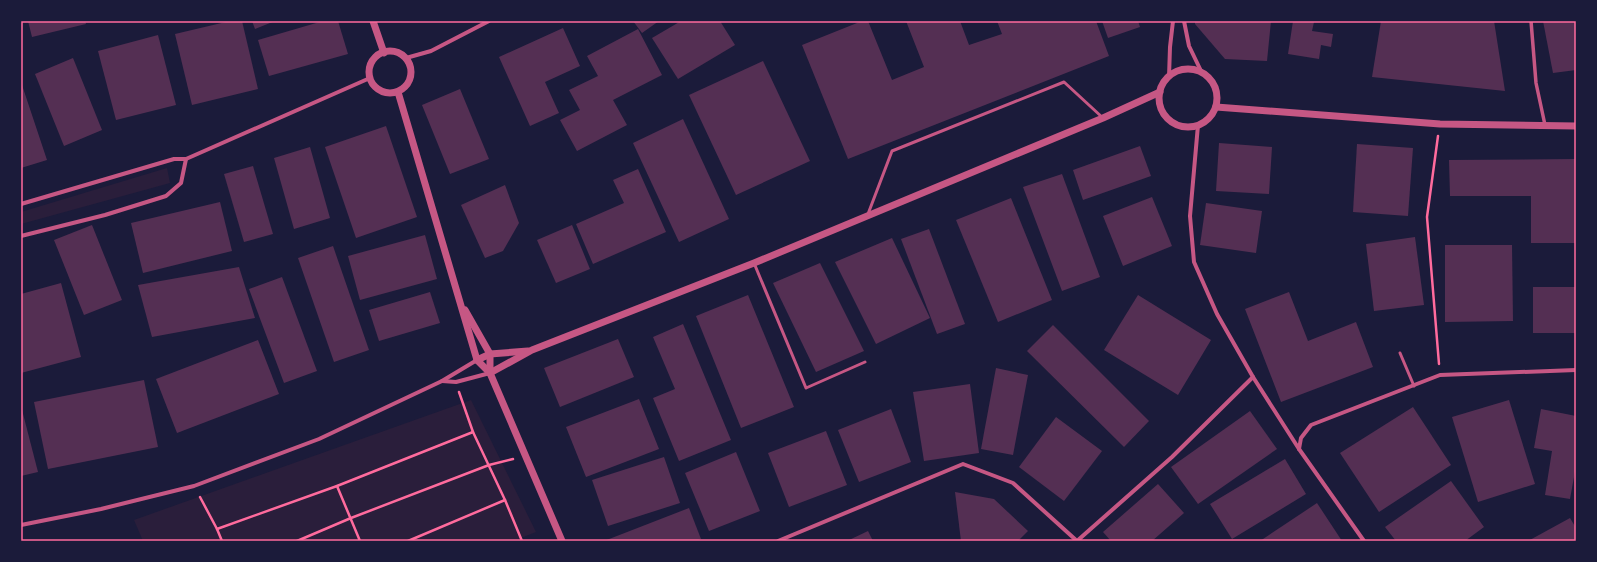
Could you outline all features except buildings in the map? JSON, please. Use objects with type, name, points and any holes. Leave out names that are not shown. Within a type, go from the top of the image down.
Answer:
[{"type":"street","points":[[373,21],[384,53]]},
{"type":"street","points":[[406,58],[431,51],[489,21]]},
{"type":"street","points":[[1169,77],[1173,21]]},
{"type":"street","points":[[1184,21],[1190,46],[1202,73],[1215,88],[1216,107],[1209,118],[1198,125],[1190,127],[1172,123],[1161,109],[1159,100],[1163,83],[1174,73],[1188,70],[1202,73]]},
{"type":"street","points":[[1531,21],[1536,83],[1545,125]]},
{"type":"street","points":[[394,51],[406,58],[410,63],[411,77],[409,83],[398,92],[391,93],[378,89],[370,78],[369,71],[375,58],[384,53],[394,51]]},
{"type":"street","points":[[21,204],[174,159],[186,159],[370,78]]},
{"type":"street","points":[[398,92],[477,360],[490,373]]},
{"type":"street","points":[[442,381],[456,382],[490,373],[532,350],[754,263],[1103,118],[1160,92]]},
{"type":"street","points":[[1216,107],[1440,124],[1576,126]]},
{"type":"street","points":[[1198,125],[1190,216],[1194,262],[1217,314],[1253,378],[1299,449],[1364,541]]},
{"type":"street","points":[[21,236],[106,215],[166,196],[181,184],[186,159]]},
{"type":"street","points":[[459,300],[490,354],[490,373],[524,456],[562,541]]},
{"type":"street","points":[[21,525],[101,509],[194,486],[318,439],[442,381],[490,354],[532,350]]},
{"type":"street","points":[[1299,449],[1301,438],[1312,425],[1440,375],[1576,370]]},
{"type":"street","points":[[778,541],[963,464],[1013,483],[1077,541],[1172,457],[1253,378]]},
{"type":"lane","points":[[867,216],[892,151],[1064,82],[1103,118]]},
{"type":"lane","points":[[754,263],[806,388],[865,362]]},
{"type":"lane","points":[[1400,353],[1414,386]]},
{"type":"path","points":[[1440,124],[1427,217],[1440,375]]},
{"type":"path","points":[[456,382],[473,432],[505,500],[522,541]]},
{"type":"path","points":[[217,529],[337,486],[473,432]]},
{"type":"path","points":[[297,541],[351,518],[489,465],[524,456]]},
{"type":"path","points":[[194,486],[222,541]]},
{"type":"path","points":[[337,486],[360,541]]},
{"type":"path","points":[[408,541],[505,500]]},
{"type":"shaded area","points":[[167,168],[170,183],[21,224],[21,212]]},
{"type":"shaded area","points":[[471,400],[536,532],[513,541],[143,541],[134,520]]}]
